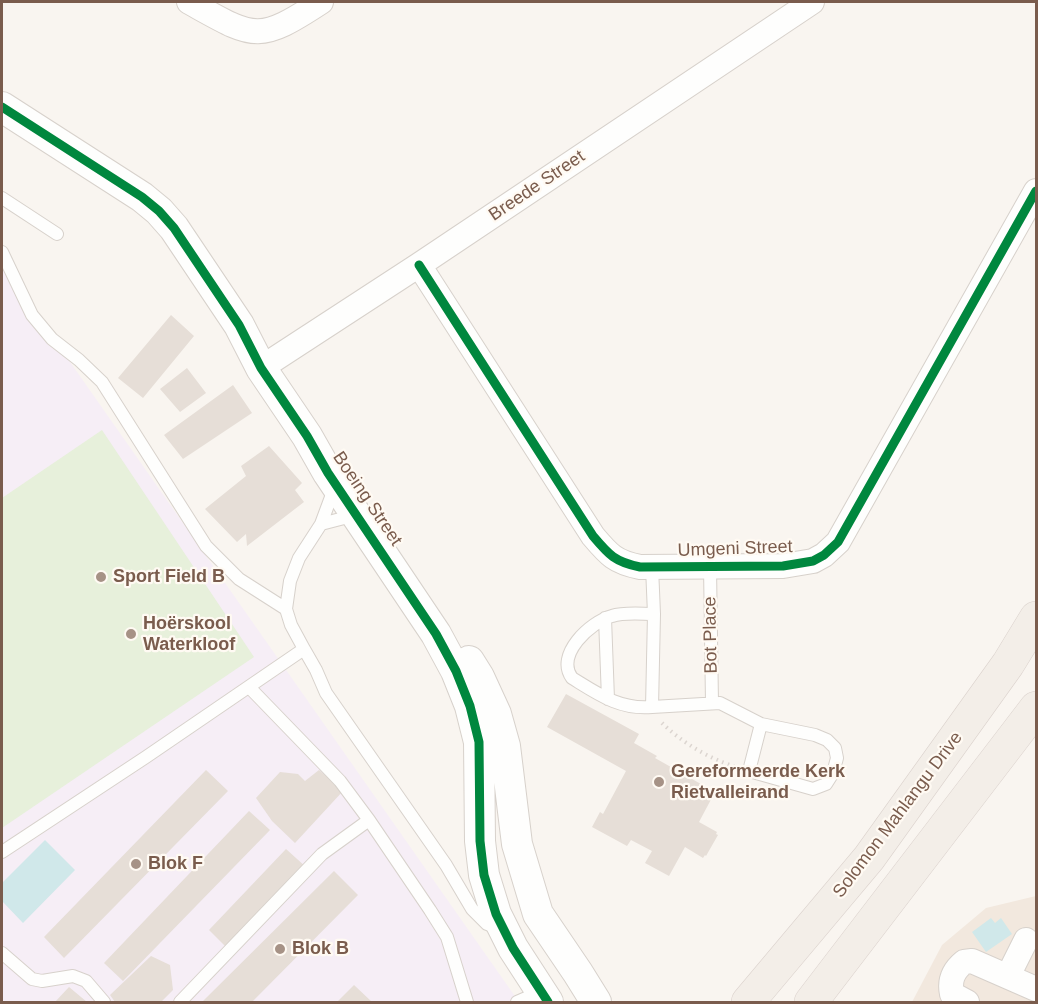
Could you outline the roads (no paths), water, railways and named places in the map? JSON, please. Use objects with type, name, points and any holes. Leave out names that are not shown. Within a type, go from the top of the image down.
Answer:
[{"type":"main road","name":"Solomon Mahlangu Drive","points":[[748,1002],[869,858],[1008,664],[1036,618]]},
{"type":"main road","points":[[811,1002],[829,988],[1032,717]]},
{"type":"street","points":[[189,2],[225,21],[255,33],[273,30],[321,2]]},
{"type":"street","name":"Breede Street","points":[[266,365],[812,2]]},
{"type":"street","name":"Boeing Street","points":[[2,107],[119,180],[159,211],[174,228],[479,677],[492,704],[505,746],[517,844],[538,914],[596,1002]]},
{"type":"street","name":"Umgeni Street","points":[[419,265],[593,536],[612,558],[622,563],[652,567],[783,566],[813,561],[824,555],[838,542],[1036,191]]},
{"type":"street","name":"Boeing Street","points":[[266,365],[336,485],[369,518],[436,634],[463,686],[479,742],[480,841],[484,875],[496,914],[535,999]]},
{"type":"street","points":[[1008,976],[1026,940]]},
{"type":"street","points":[[967,1002],[952,994],[950,982],[954,973],[964,962],[972,961],[1036,989]]},
{"type":"lane","points":[[2,198],[57,234]]},
{"type":"lane","points":[[2,252],[32,315],[52,339],[102,382],[206,546],[239,579],[286,609]]},
{"type":"lane","points":[[336,485],[321,524],[299,558],[290,581],[286,609],[291,625],[326,693],[446,865],[472,909],[487,924],[503,930],[513,948]]},
{"type":"lane","points":[[321,524],[369,518]]},
{"type":"lane","points":[[652,567],[654,614],[652,708]]},
{"type":"lane","name":"Bot Place","points":[[710,567],[712,703]]},
{"type":"lane","points":[[654,614],[613,615],[592,627],[577,640],[569,652],[566,663],[572,678],[608,699],[635,709],[723,704],[761,724],[815,735],[827,740],[835,748],[837,758],[833,773],[826,783],[813,789],[749,771],[761,724]]},
{"type":"lane","points":[[605,618],[608,699]]},
{"type":"lane","points":[[2,852],[304,649]]},
{"type":"lane","points":[[249,687],[340,781],[369,820],[447,937],[467,1002]]},
{"type":"lane","points":[[180,1002],[322,854],[369,820]]},
{"type":"lane","points":[[2,953],[32,979],[42,981],[74,976],[86,981],[104,1002]]},
{"type":"water","points":[[45,840],[75,870],[23,923],[2,901],[2,883]]},
{"type":"water","points":[[991,918],[995,923],[1001,918],[1012,934],[986,952],[972,932]]},
{"type":"place","name":"Sport Field B","points":[[101,577]]},
{"type":"place","name":"Hoërskool Waterkloof","points":[[131,634]]},
{"type":"place","name":"Gereformeerde Kerk Rietvalleirand","points":[[659,782]]},
{"type":"place","name":"Blok F","points":[[136,864]]},
{"type":"place","name":"Blok B","points":[[280,949]]}]
